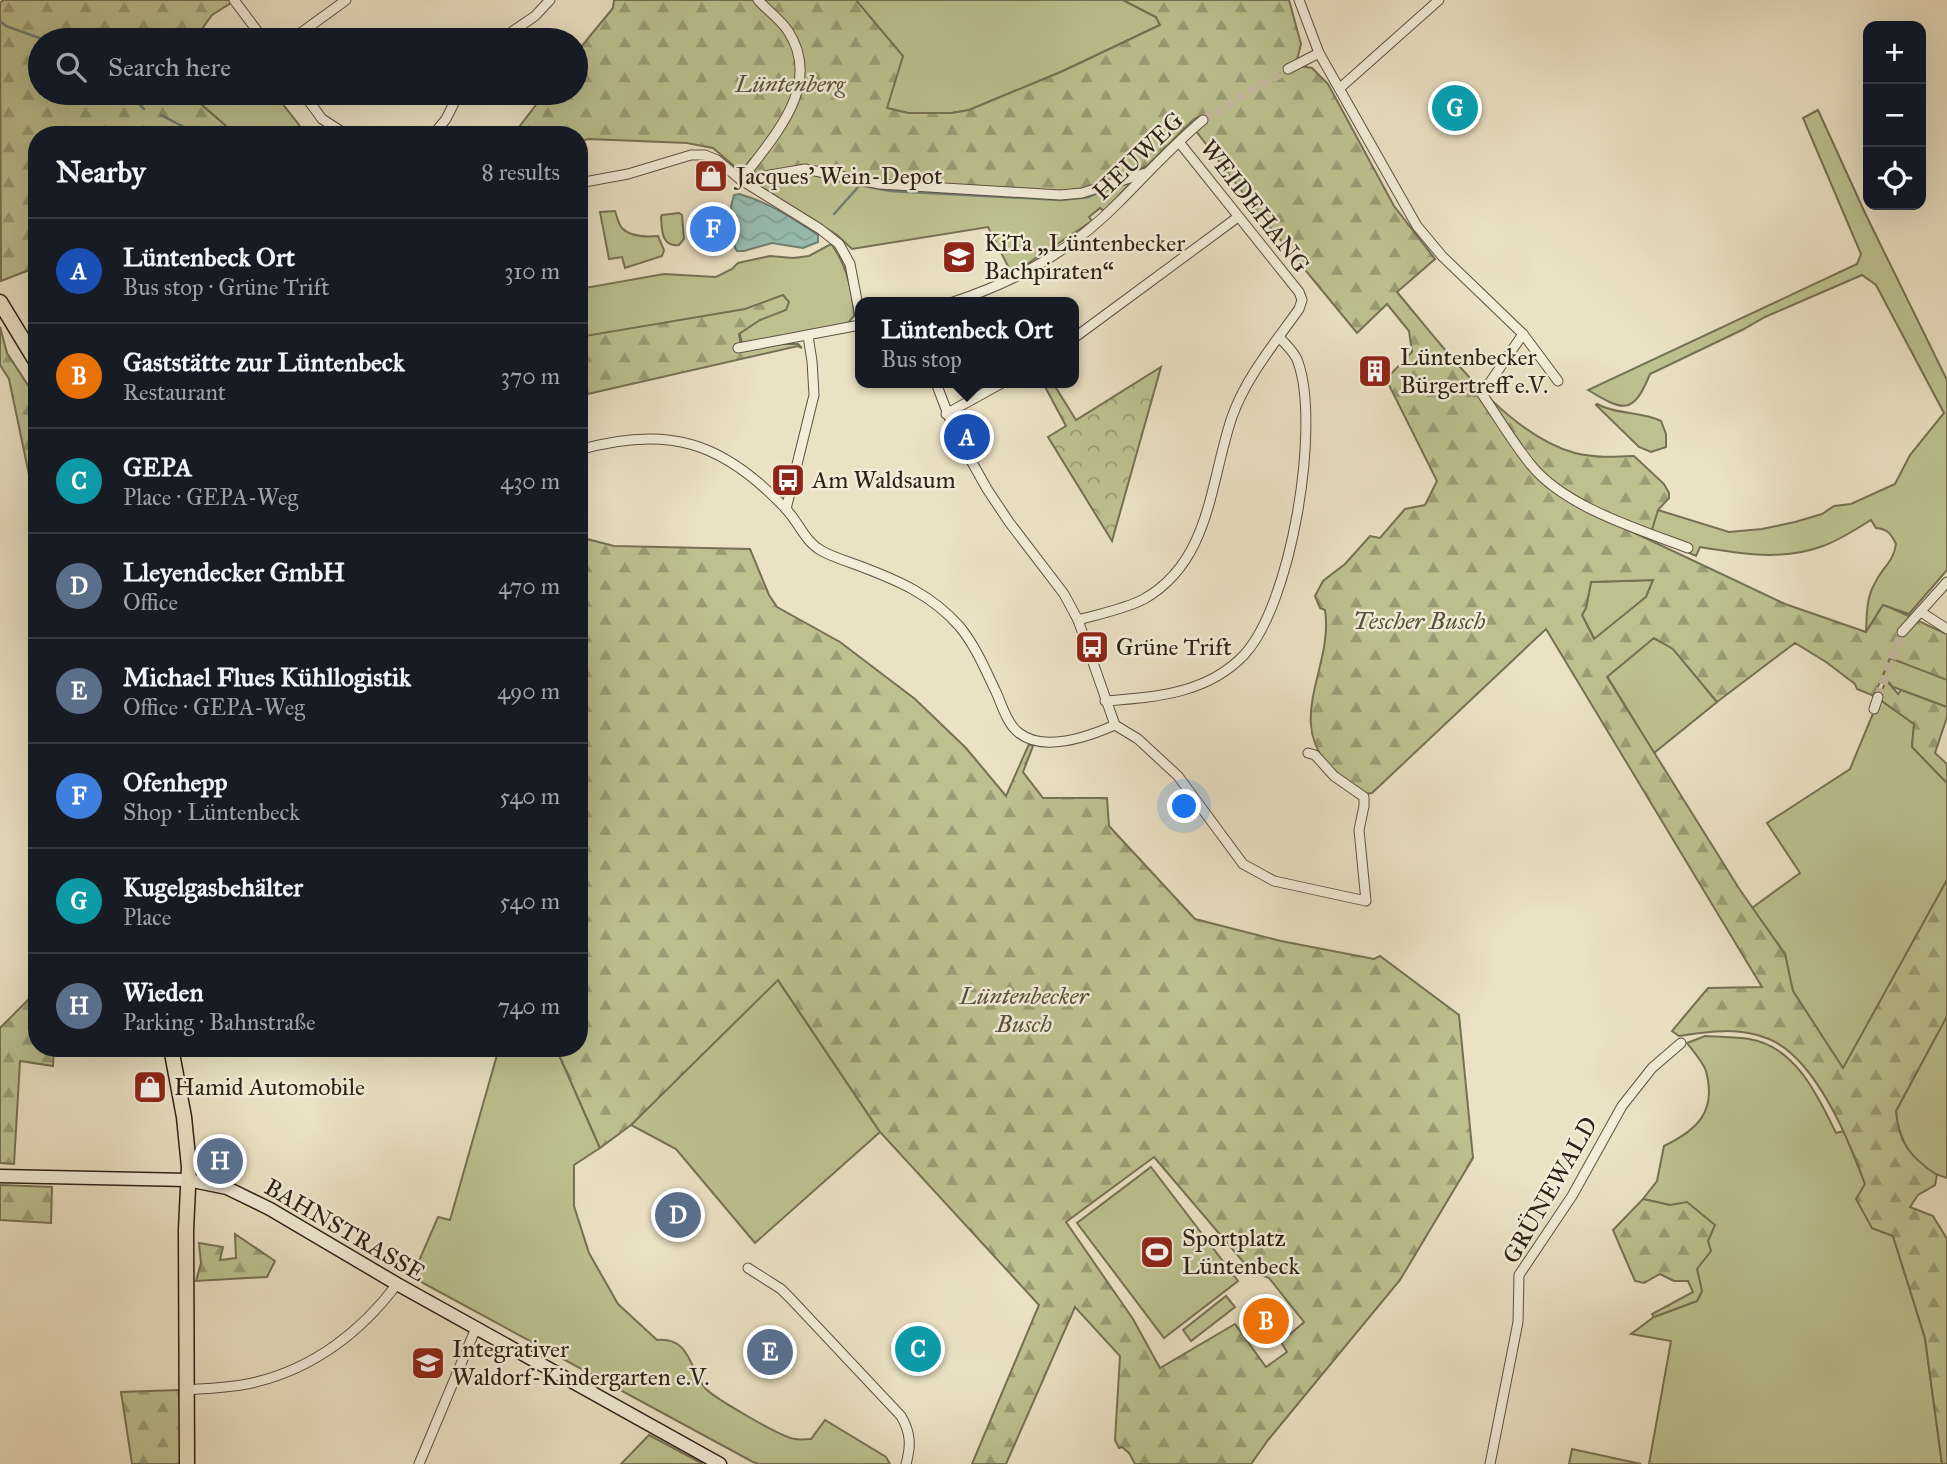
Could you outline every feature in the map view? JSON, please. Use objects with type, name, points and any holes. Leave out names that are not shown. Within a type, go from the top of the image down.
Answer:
[{"type":"main road","points":[[0,302],[28,348]]},
{"type":"main road","points":[[172,1057],[188,1150],[187,1464]]},
{"type":"main road","name":"BAHNSTRASSE","points":[[0,1176],[188,1180],[227,1188],[720,1464]]},
{"type":"street","points":[[234,0],[255,28]]},
{"type":"street","points":[[307,28],[346,0]]},
{"type":"street","points":[[518,28],[535,16],[550,0]]},
{"type":"street","points":[[741,180],[780,127],[796,100],[801,84],[800,64],[788,31],[758,0]]},
{"type":"street","points":[[1298,0],[1319,53],[1417,226],[1443,256],[1523,334],[1558,381]]},
{"type":"street","points":[[1340,88],[1439,0]]},
{"type":"street","points":[[1288,69],[1319,53]]},
{"type":"street","points":[[312,105],[327,126]]},
{"type":"street","points":[[440,126],[453,105]]},
{"type":"street","points":[[322,119],[333,126]]},
{"type":"street","name":"HEUWEG","points":[[966,297],[1004,283],[1063,248],[1108,212],[1203,120]]},
{"type":"street","name":"WEIDEHANG","points":[[1078,620],[1143,600],[1166,583],[1189,553],[1208,515],[1232,417],[1248,380],[1299,309],[1302,300],[1179,142]]},
{"type":"street","points":[[588,181],[701,155],[717,160],[741,180],[820,229],[839,244],[850,264],[856,297]]},
{"type":"street","points":[[741,180],[805,169],[880,184],[1060,195],[1082,193],[1146,173]]},
{"type":"street","points":[[1079,334],[1238,217]]},
{"type":"street","points":[[738,348],[855,326]]},
{"type":"street","points":[[1523,334],[1482,394],[1531,466],[1559,490],[1592,509],[1688,548]]},
{"type":"street","points":[[786,509],[814,395],[813,361],[808,337]]},
{"type":"street","points":[[1105,701],[1162,696],[1198,686],[1220,675],[1244,655],[1262,629],[1282,580],[1295,528],[1304,462],[1305,397],[1299,364],[1295,354],[1279,337]]},
{"type":"street","points":[[938,388],[946,414],[987,489],[1063,594],[1078,620],[1115,725],[1138,739],[1178,776],[1243,863],[1274,881],[1366,901],[1359,830],[1364,797],[1334,776],[1315,755],[1308,753]]},
{"type":"street","points":[[946,414],[993,388]]},
{"type":"street","points":[[588,448],[616,440],[660,438],[688,443],[725,458],[746,472],[786,509],[813,545],[826,553],[902,582],[944,610],[979,654],[1010,721],[1018,732],[1041,742],[1055,741],[1095,734],[1115,725]]},
{"type":"street","points":[[1902,632],[1947,582]]},
{"type":"street","points":[[1921,612],[1947,629]]},
{"type":"street","points":[[1874,709],[1878,697]]},
{"type":"street","name":"GRÜNEWALD","points":[[1490,1464],[1518,1322],[1520,1275],[1572,1196],[1622,1105],[1652,1068],[1681,1043]]},
{"type":"street","points":[[748,1268],[791,1299],[901,1416],[907,1426],[910,1442],[906,1464]]},
{"type":"street","points":[[186,1390],[255,1383],[306,1364],[359,1328],[397,1284]]},
{"type":"street","points":[[419,1464],[477,1328]]},
{"type":"green space","points":[[4,0],[229,0],[231,3],[212,15],[203,28],[28,28],[28,105],[202,105],[226,126],[28,126],[28,270],[1,281],[0,3]]},
{"type":"green space","points":[[614,0],[856,0],[903,56],[887,108],[908,113],[952,113],[969,110],[1063,71],[1160,25],[1156,17],[1123,0],[1289,0],[1301,44],[1297,60],[1301,66],[1312,68],[1328,84],[1394,206],[1435,259],[1397,292],[1477,386],[1524,428],[1549,443],[1575,453],[1612,457],[1634,456],[1664,484],[1669,493],[1669,498],[1658,510],[1652,530],[1603,518],[1785,604],[1866,632],[1883,605],[1947,634],[1947,680],[1890,658],[1874,696],[1857,689],[1855,684],[1826,662],[1795,643],[1717,702],[1673,649],[1654,638],[1607,677],[1740,890],[1785,954],[1793,991],[1843,1068],[1947,880],[1947,1016],[1896,1111],[1900,1132],[1908,1148],[1937,1175],[1935,1185],[1918,1195],[1910,1207],[1933,1216],[1947,1239],[1947,1464],[1942,1464],[1925,1338],[1893,1236],[1872,1228],[1856,1199],[1865,1184],[1850,1145],[1828,1102],[1801,1063],[1786,1049],[1769,1039],[1736,1031],[1679,1036],[1672,1031],[1708,988],[1762,987],[1546,629],[1372,793],[1364,794],[1340,777],[1319,752],[1312,732],[1311,713],[1326,631],[1325,610],[1320,608],[1315,596],[1323,581],[1345,564],[1370,536],[1380,538],[1405,509],[1425,505],[1437,481],[1386,379],[1412,352],[1409,331],[1387,304],[1357,333],[1256,210],[1196,131],[1206,123],[1202,116],[1194,119],[1148,165],[1139,170],[1103,184],[1065,192],[881,180],[807,166],[756,175],[756,162],[751,159],[741,172],[713,148],[687,143],[588,139],[588,126],[520,126],[536,105],[588,105],[588,38],[613,8]],"holes":[[[1653,580],[1646,597],[1594,639],[1582,615],[1591,582]]]},
{"type":"green space","points":[[856,0],[1123,0],[1156,17],[1160,25],[1063,71],[969,110],[952,113],[908,113],[886,108]]},
{"type":"green space","points":[[202,105],[283,105],[300,126],[226,126]]},
{"type":"green space","points":[[1818,110],[1863,210],[1947,380],[1947,570],[1909,614],[1883,605],[1866,632],[1872,589],[1893,555],[1896,544],[1889,533],[1876,528],[1871,520],[1836,541],[1808,551],[1762,555],[1700,547],[1696,556],[1598,516],[1658,510],[1729,532],[1762,529],[1822,514],[1834,506],[1851,504],[1895,484],[1910,455],[1944,413],[1876,285],[1862,275],[1765,317],[1650,374],[1638,397],[1626,406],[1610,402],[1588,390],[1857,264],[1861,254],[1803,118]]},
{"type":"green space","points":[[819,173],[889,188],[1126,183],[1128,186],[1104,211],[1100,208],[1089,217],[1092,221],[1012,274],[988,227],[852,249],[837,235],[758,185],[761,182]]},
{"type":"green space","points":[[615,211],[625,231],[639,236],[658,236],[664,250],[662,256],[625,268],[622,257],[609,259],[600,212]]},
{"type":"green space","points":[[679,213],[682,215],[684,239],[679,245],[673,245],[664,237],[661,217]]},
{"type":"green space","points":[[831,244],[841,260],[852,297],[854,316],[848,323],[743,347],[737,323],[588,337],[588,287],[664,274],[716,277],[738,263],[770,256],[809,256]]},
{"type":"green space","points":[[783,295],[789,302],[786,310],[760,320],[739,334],[742,351],[780,344],[798,344],[802,348],[798,346],[588,394],[588,335],[745,309]]},
{"type":"green space","points":[[0,327],[7,353],[28,385],[28,470],[9,379],[0,365]]},
{"type":"green space","points":[[1161,367],[1112,541],[1048,437],[1066,426],[1046,388],[1056,388],[1076,420]]},
{"type":"green space","points":[[1597,404],[1661,421],[1666,434],[1666,447],[1651,452],[1639,447]]},
{"type":"green space","name":"Lüntenbecker Busch","points":[[588,539],[614,546],[750,549],[769,595],[777,607],[840,642],[915,699],[966,748],[1006,796],[1029,744],[1033,746],[1023,772],[1043,798],[1107,798],[1109,826],[1195,919],[1281,941],[1374,959],[1380,956],[1459,1015],[1473,1158],[1400,1280],[1251,1464],[1135,1464],[1129,1453],[1122,1447],[1119,1448],[1115,1440],[1120,1356],[1075,1307],[1006,1464],[972,1464],[1039,1305],[880,1132],[778,980],[631,1125],[600,1148],[560,1057],[588,1057]],"holes":[[[1154,1157],[1251,1271],[1269,1278],[1304,1322],[1281,1342],[1287,1352],[1266,1367],[1235,1324],[1160,1368],[1133,1319],[1066,1222]]]},
{"type":"green space","points":[[1654,580],[1646,597],[1595,640],[1582,615],[1591,582]]},
{"type":"green space","points":[[1653,638],[1673,648],[1717,702],[1654,753],[1607,676]]},
{"type":"green space","points":[[1890,658],[1947,677],[1947,707],[1893,687],[1883,676]]},
{"type":"green space","points":[[1886,680],[1898,694],[1901,690],[1947,707],[1947,717],[1935,753],[1947,764],[1947,783],[1912,747],[1914,724],[1879,699]]},
{"type":"green space","points":[[1879,699],[1914,724],[1912,747],[1947,783],[1947,880],[1843,1069],[1792,990],[1785,954],[1752,908],[1800,873],[1767,823],[1850,769]]},
{"type":"green space","points":[[777,979],[880,1132],[755,1243],[676,1149],[631,1125]]},
{"type":"green space","points":[[28,1000],[28,1057],[54,1057],[53,1066],[20,1061],[14,1164],[0,1163],[0,1028]]},
{"type":"green space","points":[[1947,1016],[1947,1178],[1926,1168],[1911,1153],[1900,1133],[1896,1111]]},
{"type":"green space","points":[[1705,1036],[1749,1039],[1779,1051],[1792,1062],[1813,1089],[1836,1133],[1844,1131],[1865,1184],[1872,1228],[1893,1236],[1925,1338],[1942,1464],[1649,1464],[1671,1341],[1631,1334],[1654,1317],[1697,1301],[1702,1291],[1697,1269],[1670,1205],[1643,1199],[1657,1181],[1664,1146],[1695,1126],[1706,1109],[1709,1085],[1706,1071],[1687,1043]]},
{"type":"green space","points":[[496,1057],[560,1057],[600,1148],[574,1165],[574,1206],[589,1253],[618,1304],[657,1340],[677,1344],[683,1349],[706,1389],[735,1409],[777,1432],[797,1439],[811,1439],[825,1420],[886,1457],[890,1464],[753,1462],[412,1277],[438,1217],[450,1220]]},
{"type":"green space","name":"Sportplatz Lüntenbeck","points":[[1151,1167],[1238,1281],[1164,1338],[1077,1223]]},
{"type":"green space","points":[[0,1185],[52,1187],[51,1223],[0,1220]]},
{"type":"green space","points":[[1643,1199],[1670,1205],[1687,1202],[1715,1225],[1708,1241],[1711,1251],[1697,1269],[1702,1291],[1697,1301],[1654,1317],[1652,1314],[1693,1292],[1688,1281],[1674,1281],[1660,1274],[1644,1283],[1635,1281],[1613,1230]]},
{"type":"green space","points":[[235,1234],[275,1261],[267,1277],[196,1281],[201,1263],[199,1243],[223,1247],[220,1260],[236,1258]]},
{"type":"green space","points":[[1226,1296],[1235,1307],[1191,1341],[1183,1330]]},
{"type":"green space","points":[[179,1390],[181,1464],[132,1464],[121,1392]]},
{"type":"green space","points":[[649,1435],[703,1464],[621,1464]]},
{"type":"green space","points":[[1572,1449],[1641,1464],[1569,1464]]},
{"type":"water","points":[[734,195],[760,201],[790,217],[818,235],[818,242],[803,248],[772,243],[737,251],[731,206]]},
{"type":"waterway","points":[[0,21],[28,34]]},
{"type":"waterway","points":[[140,105],[144,109]]},
{"type":"waterway","points":[[161,115],[182,126]]},
{"type":"waterway","points":[[845,181],[859,185]]},
{"type":"waterway","points":[[834,214],[860,185],[890,191],[1062,200],[1089,197],[1097,193]]},
{"type":"tunnel","points":[[1203,120],[1288,69]]},
{"type":"tunnel","points":[[1878,697],[1902,632]]},
{"type":"place","name":"Kugelgasbehälter","points":[[1455,108]]},
{"type":"place","name":"Jacques' Wein-Depot","points":[[711,176]]},
{"type":"place","name":"Ofenhepp","points":[[713,229]]},
{"type":"place","name":"KiTa „Lüntenbecker Bachpiraten“","points":[[959,257]]},
{"type":"place","name":"Lüntenbecker Bürgertreff e.V.","points":[[1375,371]]},
{"type":"place","name":"Lüntenbeck Ort","points":[[967,437]]},
{"type":"place","name":"Am Waldsaum","points":[[788,480]]},
{"type":"place","name":"Grüne Trift","points":[[1092,647]]},
{"type":"place","name":"Hamid Automobile","points":[[150,1087]]},
{"type":"place","name":"Wieden","points":[[220,1161]]},
{"type":"place","name":"Lleyendecker GmbH","points":[[678,1215]]},
{"type":"place","name":"Sportplatz Lüntenbeck","points":[[1157,1252]]},
{"type":"place","name":"Gaststätte zur Lüntenbeck","points":[[1266,1321]]},
{"type":"place","name":"GEPA","points":[[918,1349]]},
{"type":"place","name":"Michael Flues Kühllogistik","points":[[770,1352]]},
{"type":"place","name":"Integrativer Waldorf-Kindergarten e.V.","points":[[428,1363]]},
{"type":"park label","name":"Lüntenberg","points":[[790,84]]},
{"type":"park label","name":"Tescher Busch","points":[[1419,621]]}]
